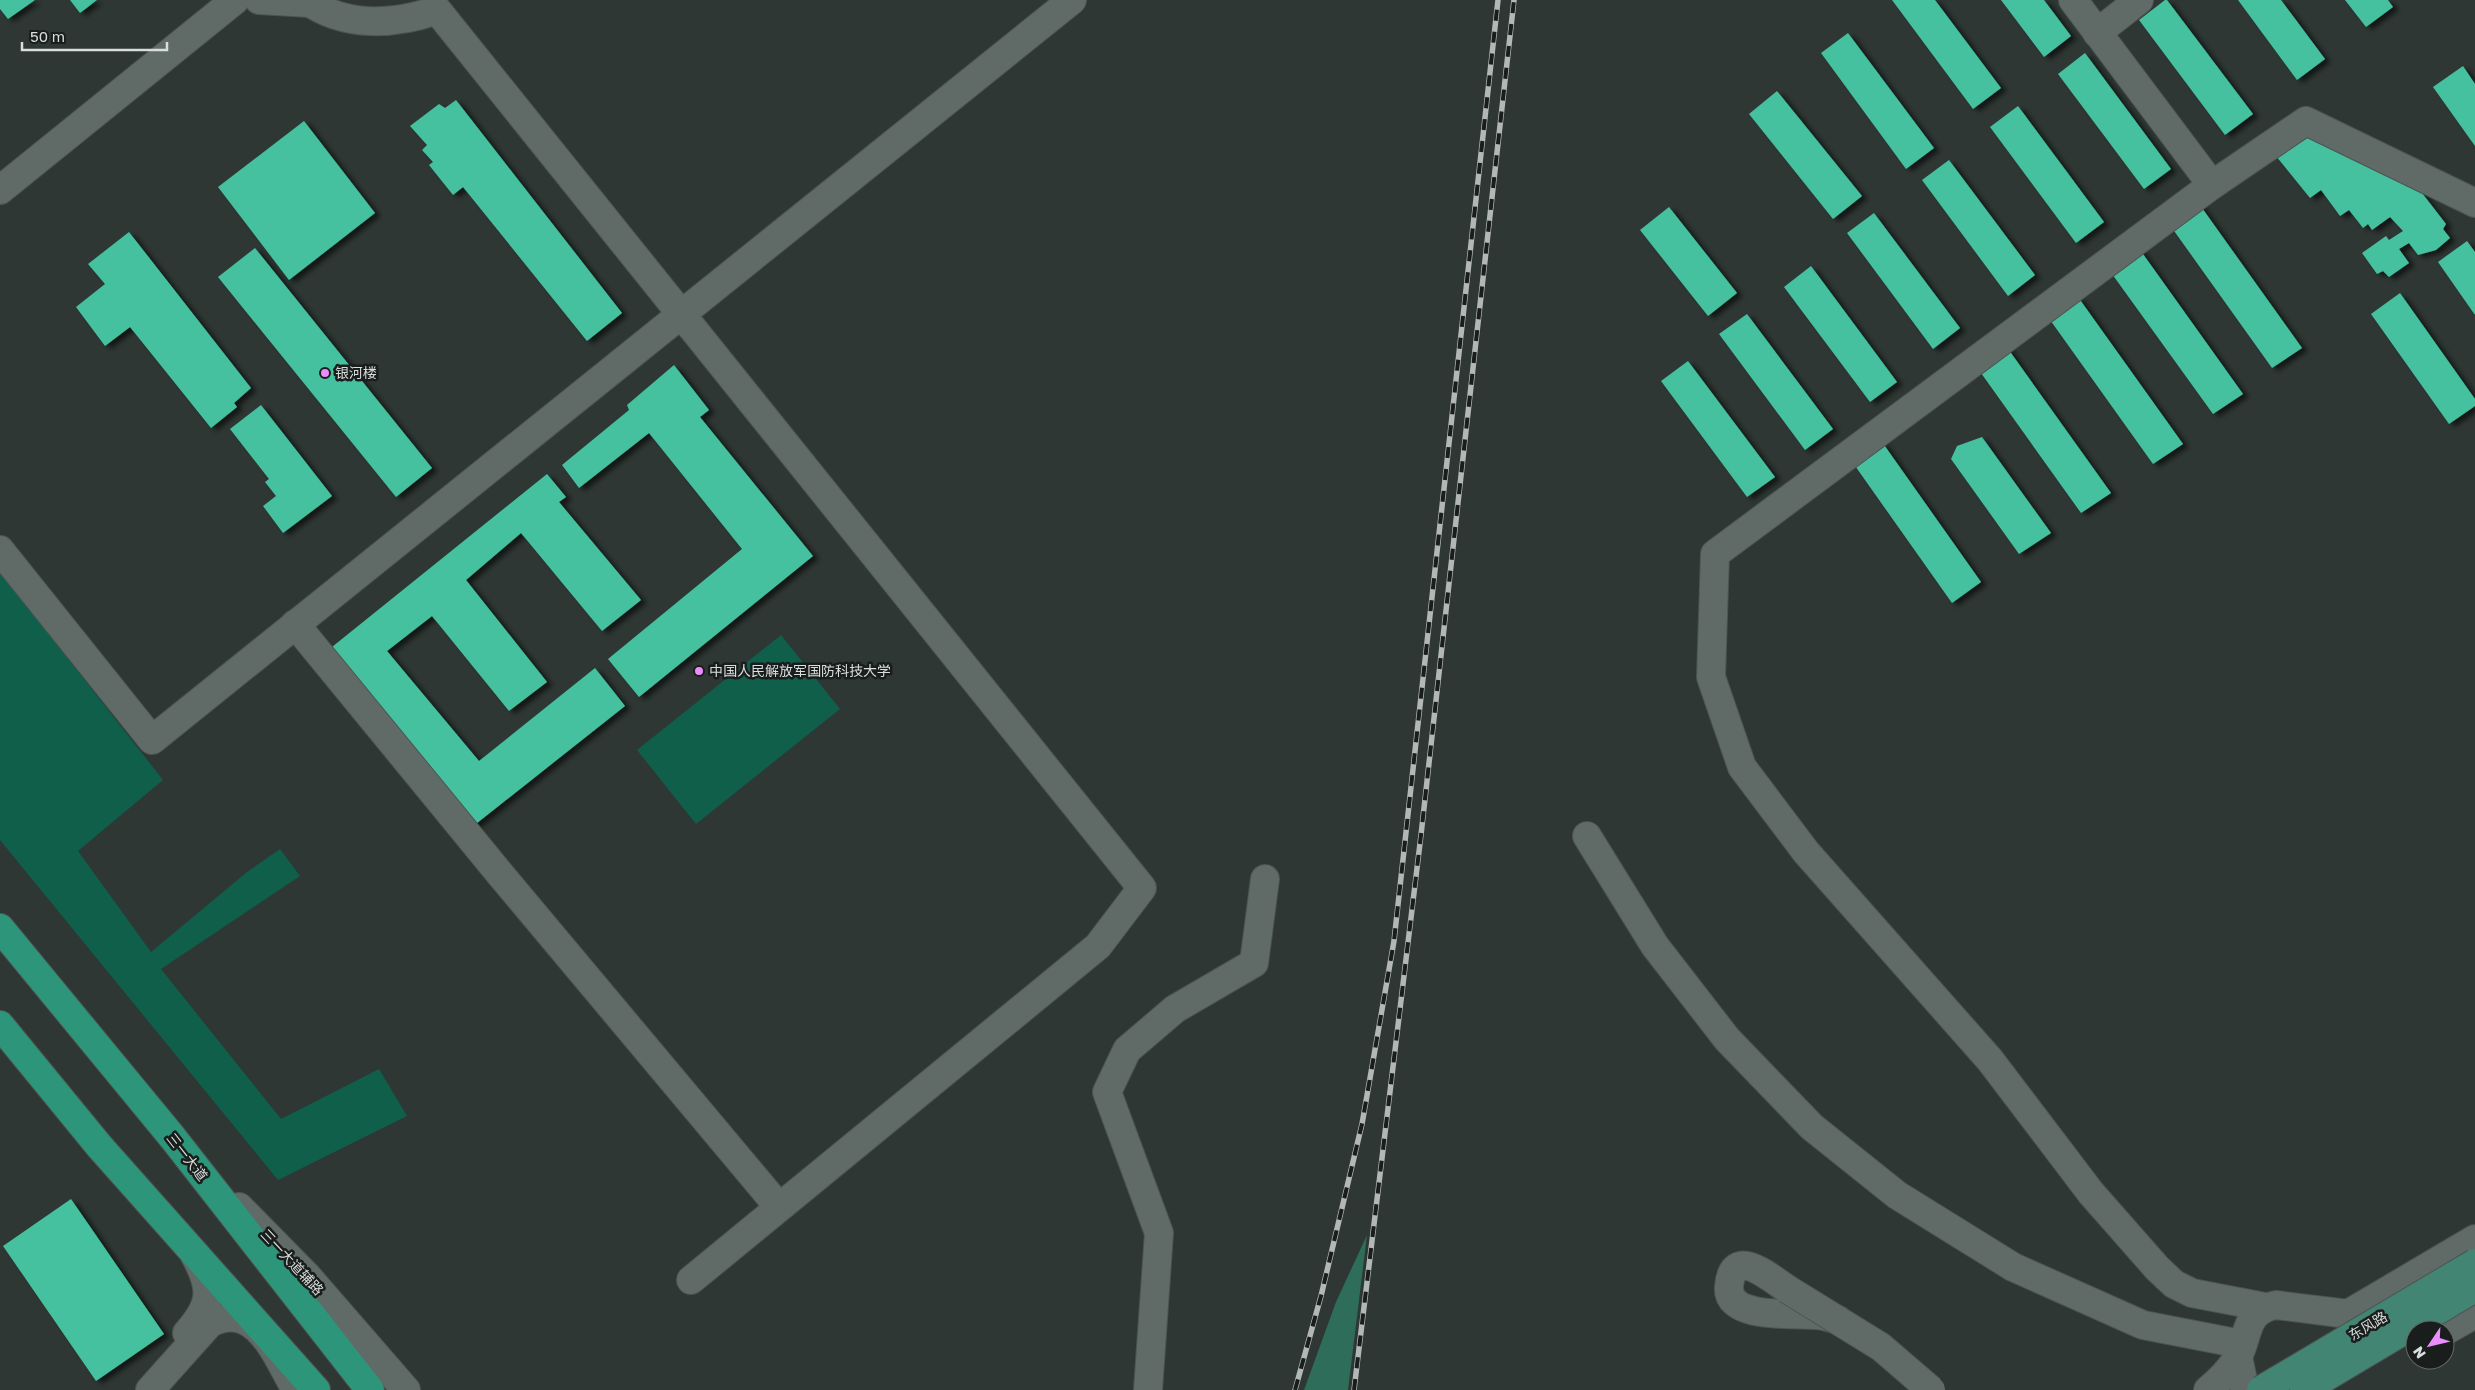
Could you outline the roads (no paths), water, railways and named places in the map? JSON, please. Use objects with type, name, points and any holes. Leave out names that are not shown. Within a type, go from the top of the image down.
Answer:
[{"type":"highway","name":"三一大道","points":[[0,928],[173,1138],[370,1390]]},
{"type":"highway","points":[[0,1026],[100,1147],[316,1390]]},
{"type":"main road","name":"东风路","points":[[2261,1390],[2475,1262]]},
{"type":"main road","name":"东风路","points":[[2304,1390],[2475,1288]]},
{"type":"street","points":[[0,190],[235,0]]},
{"type":"street","points":[[259,0],[308,1],[333,14],[359,21],[385,22],[411,19],[443,5],[682,312],[1142,888],[1098,946],[691,1280]]},
{"type":"street","points":[[0,550],[152,740],[1072,0]]},
{"type":"street","points":[[2073,0],[2212,185]]},
{"type":"street","points":[[2098,33],[2139,0]]},
{"type":"street","points":[[2405,1329],[2348,1314],[2276,1305],[2265,1307],[2192,1293],[2174,1284],[2157,1268],[2096,1200],[1990,1060],[1806,852],[1742,767],[1711,677],[1715,554],[2212,185],[2306,121],[2475,203]]},
{"type":"street","points":[[295,624],[500,874],[780,1207]]},
{"type":"street","points":[[1587,836],[1655,946],[1727,1039],[1812,1127],[1896,1195],[2013,1267],[2144,1325],[2240,1350]]},
{"type":"street","points":[[1148,1390],[1159,1233],[1107,1092],[1127,1050],[1175,1009],[1254,963],[1265,879]]},
{"type":"street","name":"三一大道辅路","points":[[173,1138],[307,1276],[406,1390]]},
{"type":"street","points":[[2348,1314],[2475,1240]]},
{"type":"street","points":[[136,1390],[202,1316],[207,1305],[206,1280],[194,1254]]},
{"type":"street","points":[[1923,1390],[1888,1353],[1787,1289],[1757,1268],[1744,1265],[1736,1268],[1730,1275],[1728,1291],[1736,1304],[1756,1312],[1818,1315],[1849,1323],[1868,1335],[1931,1390]]},
{"type":"street","points":[[2208,1390],[2218,1382],[2240,1350],[2252,1319],[2265,1307]]},
{"type":"street","points":[[2455,1325],[2475,1314]]},
{"type":"street","points":[[150,1390],[210,1323],[220,1318],[233,1317],[260,1329],[296,1390]]},
{"type":"street","points":[[2240,1350],[2245,1390]]},
{"type":"railway","points":[[1295,1390],[1321,1296],[1362,1124],[1394,941],[1498,0]]},
{"type":"railway","points":[[1354,1390],[1421,835],[1514,0]]},
{"type":"place","name":"银河楼","points":[[325,373]]},
{"type":"place","name":"中国人民解放军国防科技大学","points":[[699,671]]}]
